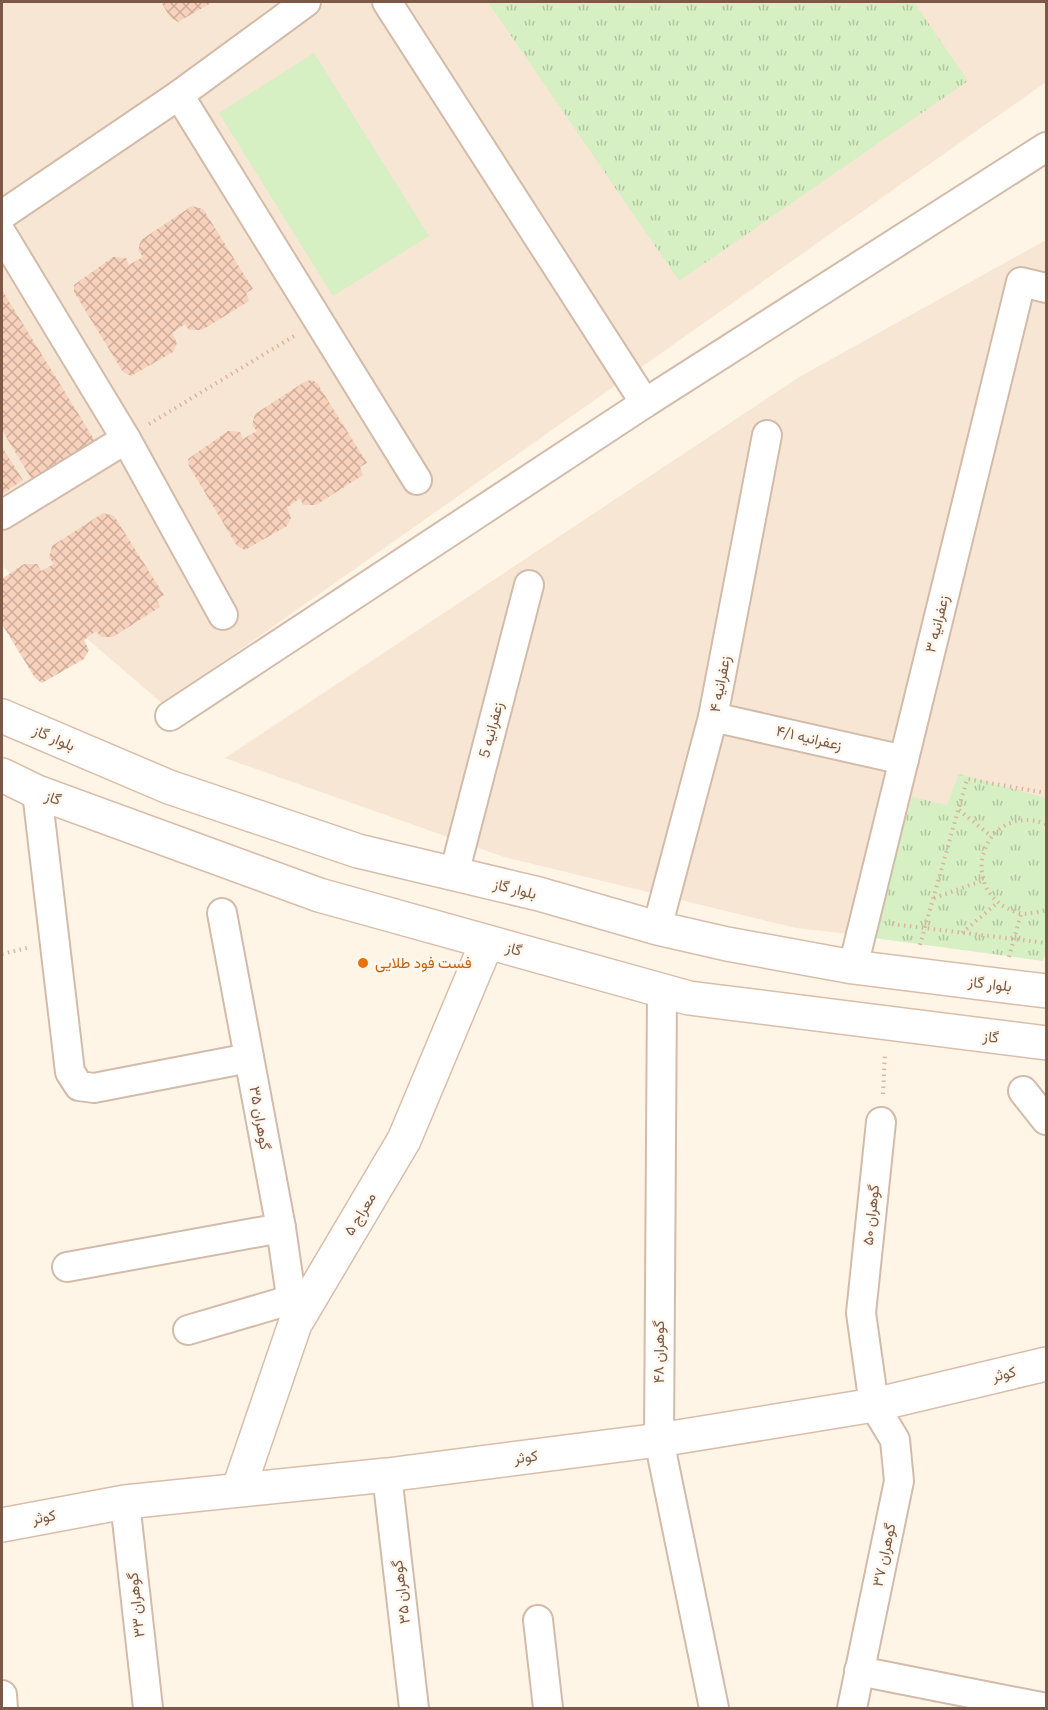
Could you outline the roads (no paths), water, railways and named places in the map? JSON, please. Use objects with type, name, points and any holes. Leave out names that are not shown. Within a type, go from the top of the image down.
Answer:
[{"type":"main road","name":"بلوار گاز","points":[[2,716],[169,787],[358,851],[539,894],[657,928],[853,967],[1047,991]]},
{"type":"main road","name":"گاز","points":[[2,775],[37,792],[319,895],[689,998],[1047,1043]]},
{"type":"main road","name":"معراج ۵","points":[[239,1488],[293,1312],[404,1140],[487,942]]},
{"type":"main road","name":"کوثر","points":[[2,1525],[125,1502],[239,1488],[387,1475],[659,1440],[874,1405],[1047,1364]]},
{"type":"street","points":[[2,215],[179,95],[306,2]]},
{"type":"street","points":[[387,2],[645,403]]},
{"type":"street","points":[[179,95],[417,480]]},
{"type":"street","points":[[170,716],[645,403],[1047,147]]},
{"type":"street","points":[[2,234],[126,439],[223,615]]},
{"type":"street","name":"زعفرانیه ۳","points":[[853,967],[904,760],[1034,285]]},
{"type":"street","name":"زعفرانیه ۴","points":[[657,928],[713,717],[767,435]]},
{"type":"street","points":[[2,515],[126,439]]},
{"type":"street","name":"5 زعفرانیه","points":[[454,874],[529,585]]},
{"type":"street","name":"زعفرانیه ۴/۱","points":[[713,717],[904,760]]},
{"type":"street","points":[[37,792],[70,1072],[79,1086],[94,1088],[249,1058]]},
{"type":"street","name":"گوهران ۳۵","points":[[222,913],[281,1228],[293,1312]]},
{"type":"street","name":"گوهران ۴۸","points":[[662,991],[659,1440],[714,1708]]},
{"type":"street","points":[[1023,1091],[1047,1120]]},
{"type":"street","name":"گوهران ۵۰","points":[[874,1405],[861,1313],[881,1122]]},
{"type":"street","points":[[67,1267],[281,1228]]},
{"type":"street","points":[[188,1330],[293,1312]]},
{"type":"street","name":"گوهران ۳۷","points":[[852,1708],[899,1481],[895,1440],[874,1405]]},
{"type":"street","name":"گوهران ۳۵","points":[[387,1475],[414,1708]]},
{"type":"street","name":"گوهران ۳۳","points":[[125,1502],[148,1708]]},
{"type":"street","points":[[538,1620],[548,1708]]},
{"type":"street","points":[[859,1671],[1046,1708]]},
{"type":"street","points":[[2,1695],[3,1708]]},
{"type":"place","name":"فست فود طلایی","points":[[363,963]]}]
